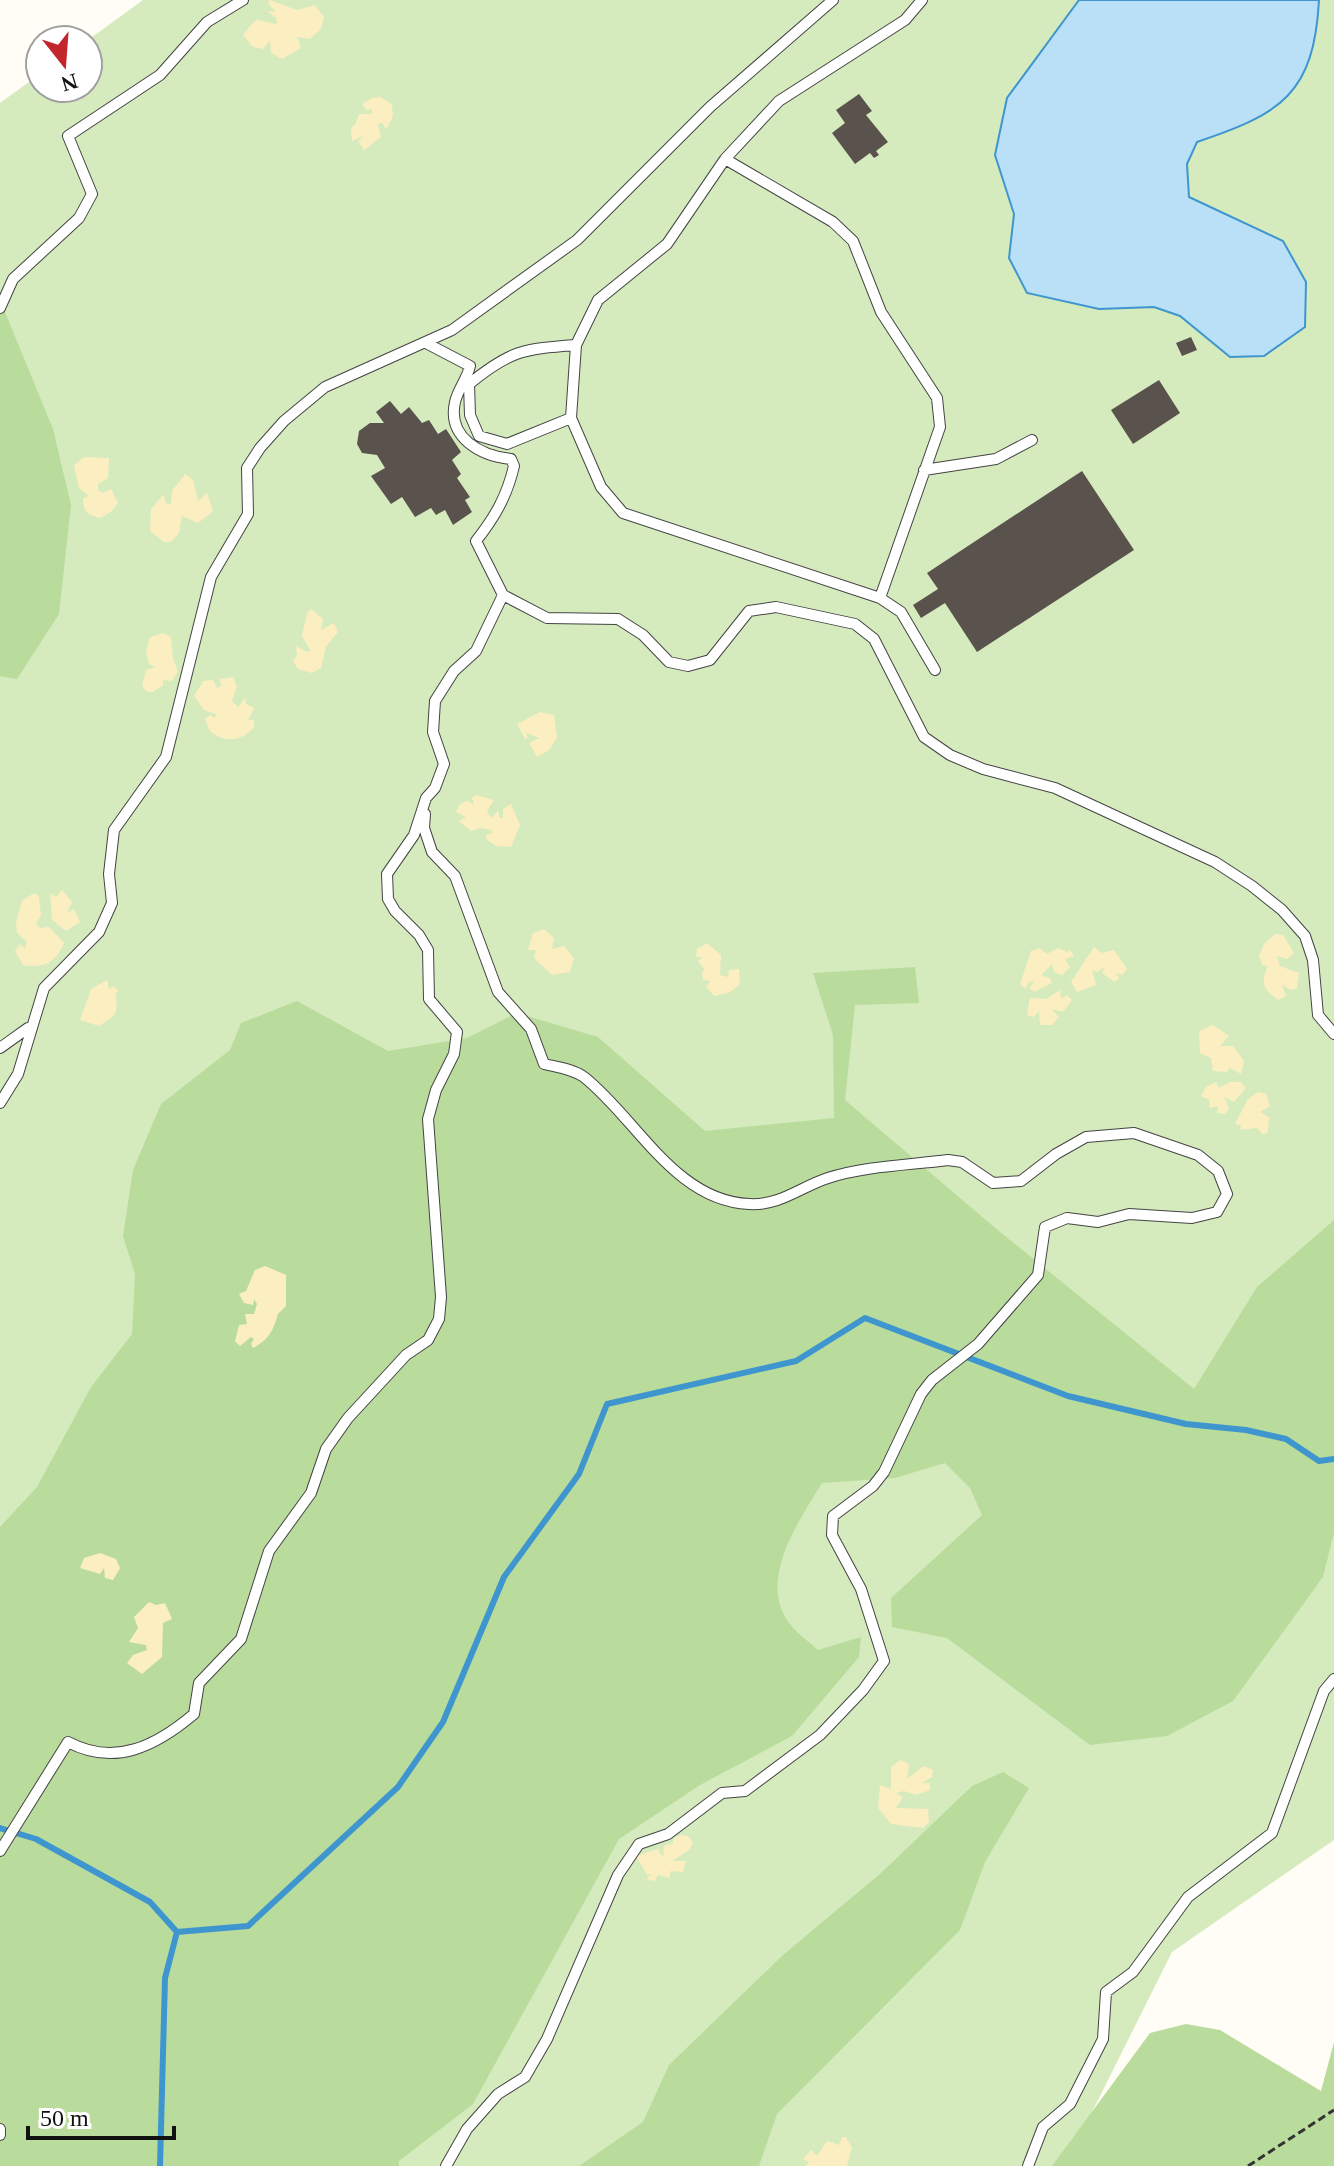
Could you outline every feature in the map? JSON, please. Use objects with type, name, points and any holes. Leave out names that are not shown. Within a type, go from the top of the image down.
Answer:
[{"type":"lane","points":[[0,308],[13,279],[79,218],[92,194],[68,136],[160,75],[207,22],[243,0]]},
{"type":"lane","points":[[0,1103],[18,1074],[44,988],[99,932],[112,903],[109,874],[114,830],[166,757],[211,577],[248,514],[247,468],[284,421],[325,387],[426,343],[477,313],[577,240],[710,107],[833,0]]},
{"type":"lane","points":[[922,0],[905,20],[779,101],[725,159],[667,244],[598,300],[576,345],[571,418],[601,487],[623,513],[880,598],[901,612],[935,670]]},
{"type":"lane","points":[[725,159],[833,222],[853,241],[881,312],[937,398],[940,427],[880,598]]},
{"type":"lane","points":[[426,343],[470,366],[455,401],[454,416],[463,439],[488,457],[511,459],[514,466],[509,489],[496,515],[476,541],[503,595],[547,618],[618,619],[643,635],[669,662],[688,666],[710,660],[749,611],[776,607],[855,624],[874,639],[924,737],[950,755],[983,769],[1055,788],[1215,862],[1282,910],[1305,936],[1313,960],[1318,1015],[1334,1034]]},
{"type":"lane","points":[[571,418],[507,444],[479,436],[470,415],[469,384],[497,361],[523,349],[576,345]]},
{"type":"lane","points":[[924,470],[996,459],[1032,440]]},
{"type":"lane","points":[[0,1851],[68,1742],[102,1755],[121,1755],[169,1736],[194,1714],[199,1683],[241,1639],[269,1551],[306,1502],[326,1449],[348,1418],[406,1355],[428,1340],[439,1319],[441,1297],[428,1119],[436,1090],[454,1054],[457,1032],[429,999],[428,950],[419,935],[395,911],[385,887],[387,874],[414,835],[426,798],[435,788],[444,764],[433,732],[435,701],[454,671],[476,651],[503,595]]},
{"type":"lane","points":[[426,798],[424,828],[432,852],[455,876],[498,992],[531,1029],[544,1064],[583,1076],[657,1153],[706,1193],[727,1202],[751,1205],[785,1199],[827,1178],[948,1160],[962,1162],[993,1183],[1021,1181],[1056,1154],[1086,1137],[1134,1133],[1198,1155],[1218,1171],[1227,1194],[1217,1212],[1192,1218],[1129,1214],[1098,1222],[1067,1218],[1045,1227],[1038,1275],[978,1344],[932,1380],[921,1394],[884,1472],[873,1486],[833,1516],[832,1535],[861,1589],[884,1661],[863,1690],[820,1735],[745,1791],[722,1793],[668,1834],[639,1844],[618,1875],[547,2039],[530,2069],[525,2077],[498,2094],[467,2129],[446,2166]]},
{"type":"lane","points":[[0,1048],[30,1027]]},
{"type":"lane","points":[[1028,2166],[1043,2127],[1070,2104],[1103,2039],[1106,1992],[1133,1972],[1188,1897],[1272,1833],[1324,1691],[1334,1679]]},
{"type":"path","points":[[1248,2166],[1334,2110]]},
{"type":"green space","points":[[143,0],[1334,0],[1334,1840],[1172,1952],[1065,2166],[0,2166],[0,103],[24,86],[24,104],[104,104],[104,28]]},
{"type":"green space","points":[[0,300],[53,429],[71,505],[59,614],[17,679],[0,676]]},
{"type":"green space","points":[[915,967],[919,1003],[855,1005],[845,1100],[994,1227],[1194,1389],[1257,1287],[1334,1220],[1334,1533],[1323,1577],[1233,1701],[1167,1736],[1090,1745],[947,1638],[892,1627],[891,1598],[982,1515],[970,1488],[945,1463],[895,1478],[822,1483],[786,1549],[778,1585],[780,1603],[790,1624],[818,1650],[861,1637],[859,1657],[792,1736],[700,1785],[619,1839],[473,2104],[399,2161],[399,2166],[0,2166],[0,1527],[37,1487],[91,1387],[132,1334],[135,1274],[123,1236],[133,1170],[161,1104],[230,1050],[241,1023],[297,1001],[388,1051],[467,1038],[517,1013],[598,1037],[705,1131],[834,1118],[833,1035],[813,973]]},
{"type":"green space","points":[[1003,1772],[1029,1788],[985,1862],[960,1930],[777,2114],[759,2166],[579,2166],[643,2122],[669,2065],[783,1955],[881,1873],[972,1786]]},
{"type":"green space","points":[[1186,2024],[1220,2030],[1321,2091],[1334,2042],[1334,2166],[1052,2166],[1150,2033]]},
{"type":"sand","points":[[270,0],[297,10],[315,5],[324,17],[321,29],[310,39],[297,37],[301,48],[282,59],[271,53],[270,41],[263,49],[253,47],[243,35],[257,20],[277,24],[276,18],[267,11],[276,12],[268,3]]},
{"type":"sand","points":[[381,97],[392,105],[393,116],[388,127],[385,128],[382,122],[378,125],[381,137],[364,150],[358,141],[365,135],[352,141],[351,127],[359,114],[372,114],[372,109],[366,110],[362,104]]},
{"type":"sand","points":[[84,457],[109,458],[108,478],[98,484],[98,490],[103,493],[111,489],[118,503],[111,512],[100,518],[85,510],[83,498],[89,496],[79,488],[74,465]]},
{"type":"sand","points":[[185,474],[193,480],[198,501],[207,493],[213,511],[198,523],[182,516],[179,533],[171,542],[164,542],[150,531],[151,509],[163,495],[167,505],[171,503],[172,491]]},
{"type":"sand","points":[[311,609],[323,619],[321,630],[334,623],[338,632],[326,647],[321,668],[312,673],[298,669],[293,661],[297,656],[296,646],[307,652],[310,650],[302,636],[307,613]]},
{"type":"sand","points":[[163,633],[171,637],[178,672],[172,681],[163,680],[163,685],[153,692],[147,692],[142,686],[146,670],[155,667],[149,664],[146,651],[150,637]]},
{"type":"sand","points":[[233,677],[237,687],[232,701],[238,707],[245,698],[246,704],[254,708],[248,720],[254,720],[254,727],[244,736],[227,739],[210,731],[205,719],[210,715],[215,718],[216,714],[204,710],[194,696],[203,681],[213,680],[217,688],[221,686],[220,679]]},
{"type":"sand","points":[[540,712],[554,715],[557,738],[549,750],[537,757],[529,743],[539,738],[525,732],[528,737],[525,739],[517,724]]},
{"type":"sand","points":[[476,795],[494,800],[487,811],[491,818],[498,811],[500,818],[503,818],[503,809],[511,804],[520,825],[511,847],[496,846],[487,840],[486,834],[491,834],[492,830],[480,828],[471,831],[459,821],[466,817],[456,812],[460,804],[467,801],[473,804],[473,809],[474,802],[471,798]]},
{"type":"sand","points":[[62,890],[72,902],[67,913],[74,909],[80,922],[66,931],[52,920],[50,893],[56,897]]},
{"type":"sand","points":[[34,893],[39,896],[41,916],[36,923],[40,928],[49,927],[64,943],[48,963],[30,966],[23,965],[15,951],[20,944],[25,948],[27,942],[17,933],[16,922],[22,901]]},
{"type":"sand","points":[[544,929],[554,938],[552,949],[564,946],[574,958],[570,972],[552,975],[534,958],[536,950],[528,950],[533,933]]},
{"type":"sand","points":[[1275,934],[1283,935],[1294,953],[1287,959],[1277,956],[1280,966],[1299,973],[1297,988],[1291,990],[1282,985],[1286,996],[1278,1000],[1264,985],[1268,966],[1262,965],[1259,956],[1264,944]]},
{"type":"sand","points":[[707,943],[721,955],[720,975],[728,977],[729,970],[739,969],[740,984],[730,992],[715,996],[706,987],[710,981],[703,980],[702,972],[705,970],[698,961],[702,958],[696,956],[697,949]]},
{"type":"sand","points":[[1094,947],[1102,953],[1114,950],[1127,969],[1122,975],[1116,973],[1119,978],[1115,982],[1102,973],[1105,967],[1097,972],[1092,970],[1096,985],[1077,992],[1071,982]]},
{"type":"sand","points":[[1040,948],[1047,954],[1058,948],[1068,952],[1070,949],[1074,956],[1065,959],[1070,967],[1062,975],[1054,972],[1052,964],[1041,975],[1050,978],[1052,983],[1034,992],[1029,988],[1035,981],[1029,982],[1025,989],[1020,984],[1031,951]]},
{"type":"sand","points":[[107,980],[109,989],[114,986],[118,991],[115,1014],[99,1026],[80,1020],[91,989]]},
{"type":"sand","points":[[1060,990],[1061,999],[1067,995],[1072,1000],[1063,1012],[1051,1009],[1059,1017],[1052,1025],[1040,1025],[1039,1011],[1034,1017],[1027,1015],[1030,998],[1046,999]]},
{"type":"sand","points":[[1213,1025],[1229,1036],[1220,1046],[1233,1046],[1244,1061],[1241,1074],[1230,1068],[1227,1072],[1213,1071],[1211,1058],[1200,1053],[1199,1031]]},
{"type":"sand","points":[[1216,1082],[1219,1088],[1230,1082],[1241,1082],[1246,1088],[1234,1102],[1224,1097],[1229,1108],[1225,1114],[1217,1113],[1218,1106],[1210,1108],[1209,1100],[1201,1096],[1206,1087]]},
{"type":"sand","points":[[1258,1092],[1266,1094],[1270,1106],[1260,1112],[1269,1117],[1268,1132],[1263,1135],[1257,1128],[1240,1130],[1241,1125],[1235,1124],[1248,1099]]},
{"type":"sand","points":[[265,1266],[286,1275],[286,1306],[278,1314],[267,1338],[253,1348],[251,1344],[254,1339],[251,1337],[240,1346],[235,1341],[239,1325],[247,1324],[245,1314],[254,1314],[257,1304],[254,1299],[253,1305],[244,1303],[239,1294],[246,1291],[255,1270]]},
{"type":"sand","points":[[100,1553],[116,1559],[120,1568],[113,1580],[105,1578],[104,1568],[100,1574],[80,1568],[84,1558]]},
{"type":"sand","points":[[149,1602],[156,1605],[165,1603],[172,1619],[163,1623],[162,1657],[142,1674],[127,1663],[133,1655],[147,1650],[146,1645],[129,1642],[138,1628],[134,1617]]},
{"type":"sand","points":[[900,1760],[909,1764],[907,1779],[924,1766],[933,1770],[932,1777],[922,1783],[930,1783],[930,1790],[916,1795],[904,1791],[896,1793],[903,1797],[896,1808],[928,1809],[929,1822],[923,1828],[891,1824],[878,1808],[880,1785],[891,1789],[891,1767]]},
{"type":"sand","points":[[681,1835],[688,1836],[693,1843],[689,1850],[672,1861],[686,1861],[683,1872],[671,1871],[669,1878],[658,1875],[655,1881],[649,1880],[647,1878],[652,1874],[647,1875],[636,1856],[658,1849],[663,1858],[664,1846]]},
{"type":"sand","points":[[842,2137],[846,2137],[852,2148],[847,2166],[806,2166],[809,2162],[803,2159],[811,2150],[817,2156],[827,2141],[839,2145]]},
{"type":"water","points":[[1079,0],[1319,0],[1310,58],[1288,96],[1251,121],[1197,142],[1187,164],[1189,197],[1283,241],[1306,282],[1305,327],[1264,356],[1230,357],[1180,316],[1154,307],[1099,309],[1027,293],[1009,258],[1014,214],[995,155],[1007,98]]},
{"type":"building","points":[[859,94],[872,111],[866,115],[888,142],[876,151],[879,155],[874,158],[870,153],[855,164],[832,133],[845,123],[836,110]]},
{"type":"building","points":[[1191,337],[1197,350],[1182,356],[1176,343]]},
{"type":"building","points":[[1159,380],[1180,413],[1133,444],[1111,410]]},
{"type":"building","points":[[390,401],[401,414],[409,407],[422,423],[429,420],[438,434],[446,429],[461,452],[452,460],[461,474],[457,478],[470,497],[465,500],[472,512],[453,525],[445,510],[436,515],[431,508],[415,517],[402,497],[391,504],[371,476],[385,468],[377,455],[362,453],[357,444],[359,431],[370,423],[384,423],[376,412]]},
{"type":"building","points":[[1082,471],[1134,550],[977,652],[945,603],[921,618],[913,605],[938,589],[927,573]]},
{"type":"waterway","points":[[177,1932],[248,1926],[398,1787],[443,1722],[504,1577],[579,1474],[607,1404],[796,1361],[865,1318],[1068,1396],[1186,1424],[1246,1430],[1286,1439],[1319,1461],[1334,1459]]},
{"type":"waterway","points":[[0,1828],[36,1839],[150,1902],[177,1932]]},
{"type":"waterway","points":[[160,2166],[165,1978],[177,1932]]}]
